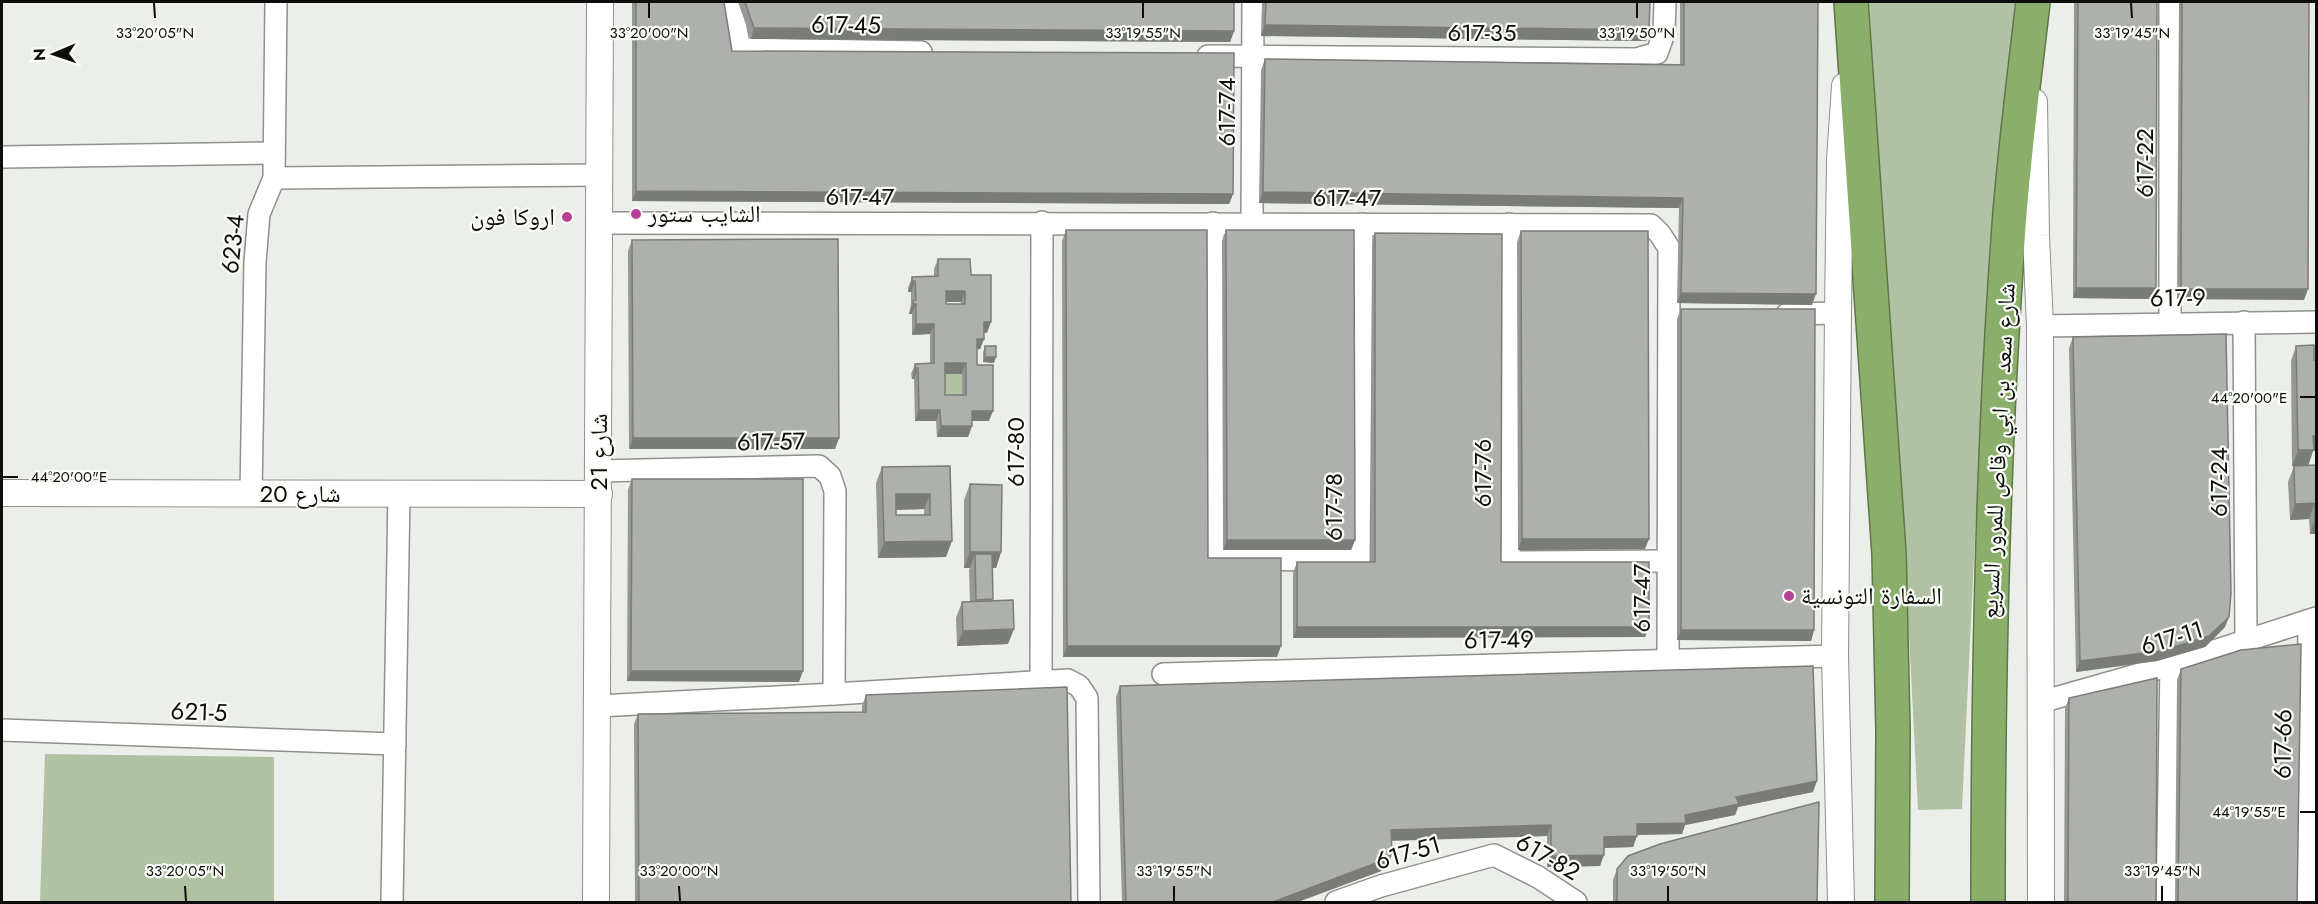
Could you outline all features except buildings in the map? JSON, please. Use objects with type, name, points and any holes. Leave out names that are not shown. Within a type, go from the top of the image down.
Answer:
[{"type":"highway","points":[[1850,2],[1889,554],[1893,903]]},
{"type":"highway","name":"شارع سعد بن ابي وقاص للمرور السريع","points":[[1988,903],[1989,657],[1995,444],[2008,238],[2033,2]]},
{"type":"street","name":"623-4","points":[[251,493],[255,262],[259,214],[274,177],[276,2]]},
{"type":"street","name":"شارع 21","points":[[597,903],[600,2]]},
{"type":"street","name":"617-45","points":[[730,2],[740,49],[942,52]]},
{"type":"street","name":"617-74","points":[[1252,223],[1253,2]]},
{"type":"street","name":"617-35","points":[[1252,57],[1636,59],[1657,53],[1664,33],[1665,2]]},
{"type":"street","points":[[1840,903],[1835,656],[1838,313],[1840,160],[1850,2]]},
{"type":"street","points":[[2033,2],[2036,236],[2040,326],[2041,903]]},
{"type":"street","name":"617-22","points":[[2170,2],[2170,324]]},
{"type":"street","points":[[1193,56],[1252,57]]},
{"type":"street","points":[[2,156],[274,153]]},
{"type":"street","points":[[274,177],[600,175]]},
{"type":"street","name":"617-47","points":[[599,223],[1042,222],[1650,225],[1670,248],[1668,661]]},
{"type":"street","name":"617-80","points":[[1041,681],[1042,222]]},
{"type":"street","name":"617-78","points":[[1213,223],[1213,559],[1288,561],[1359,560],[1362,224]]},
{"type":"street","name":"617-76","points":[[1509,224],[1509,562],[1668,561]]},
{"type":"street","points":[[1771,314],[1838,313]]},
{"type":"street","points":[[1670,315],[1692,315]]},
{"type":"street","name":"617-24","points":[[2244,322],[2246,642]]},
{"type":"street","name":"617-9","points":[[2040,326],[2316,322]]},
{"type":"street","name":"617-57","points":[[598,483],[819,466],[830,476],[835,491],[834,694]]},
{"type":"street","name":"شارع 20","points":[[2,493],[399,494],[598,483]]},
{"type":"street","points":[[392,903],[399,494]]},
{"type":"street","name":"617-11","points":[[2042,702],[2171,665],[2313,620]]},
{"type":"street","name":"617-66","points":[[2307,903],[2313,620]]},
{"type":"street","name":"617-49","points":[[1163,674],[1835,656]]},
{"type":"street","points":[[2167,903],[2171,665]]},
{"type":"street","points":[[598,706],[1068,680],[1079,686],[1088,698],[1089,903]]},
{"type":"street","name":"621-5","points":[[2,730],[394,744]]},
{"type":"street","name":"617-51","points":[[1336,903],[1381,886],[1494,855]]},
{"type":"street","name":"617-82","points":[[1494,855],[1538,877],[1576,903]]},
{"type":"green space","points":[[1869,2],[2015,2],[1976,516],[1962,809],[1918,810],[1900,458],[1889,330]]},
{"type":"green space","points":[[941,374],[962,374],[962,406],[941,406]]},
{"type":"green space","points":[[45,754],[274,757],[274,902],[40,902]]},
{"type":"place","name":"الشايب ستور","points":[[636,214]]},
{"type":"place","name":"اروكا فون","points":[[567,217]]},
{"type":"place","name":"السفارة التونسية","points":[[1789,596]]}]
